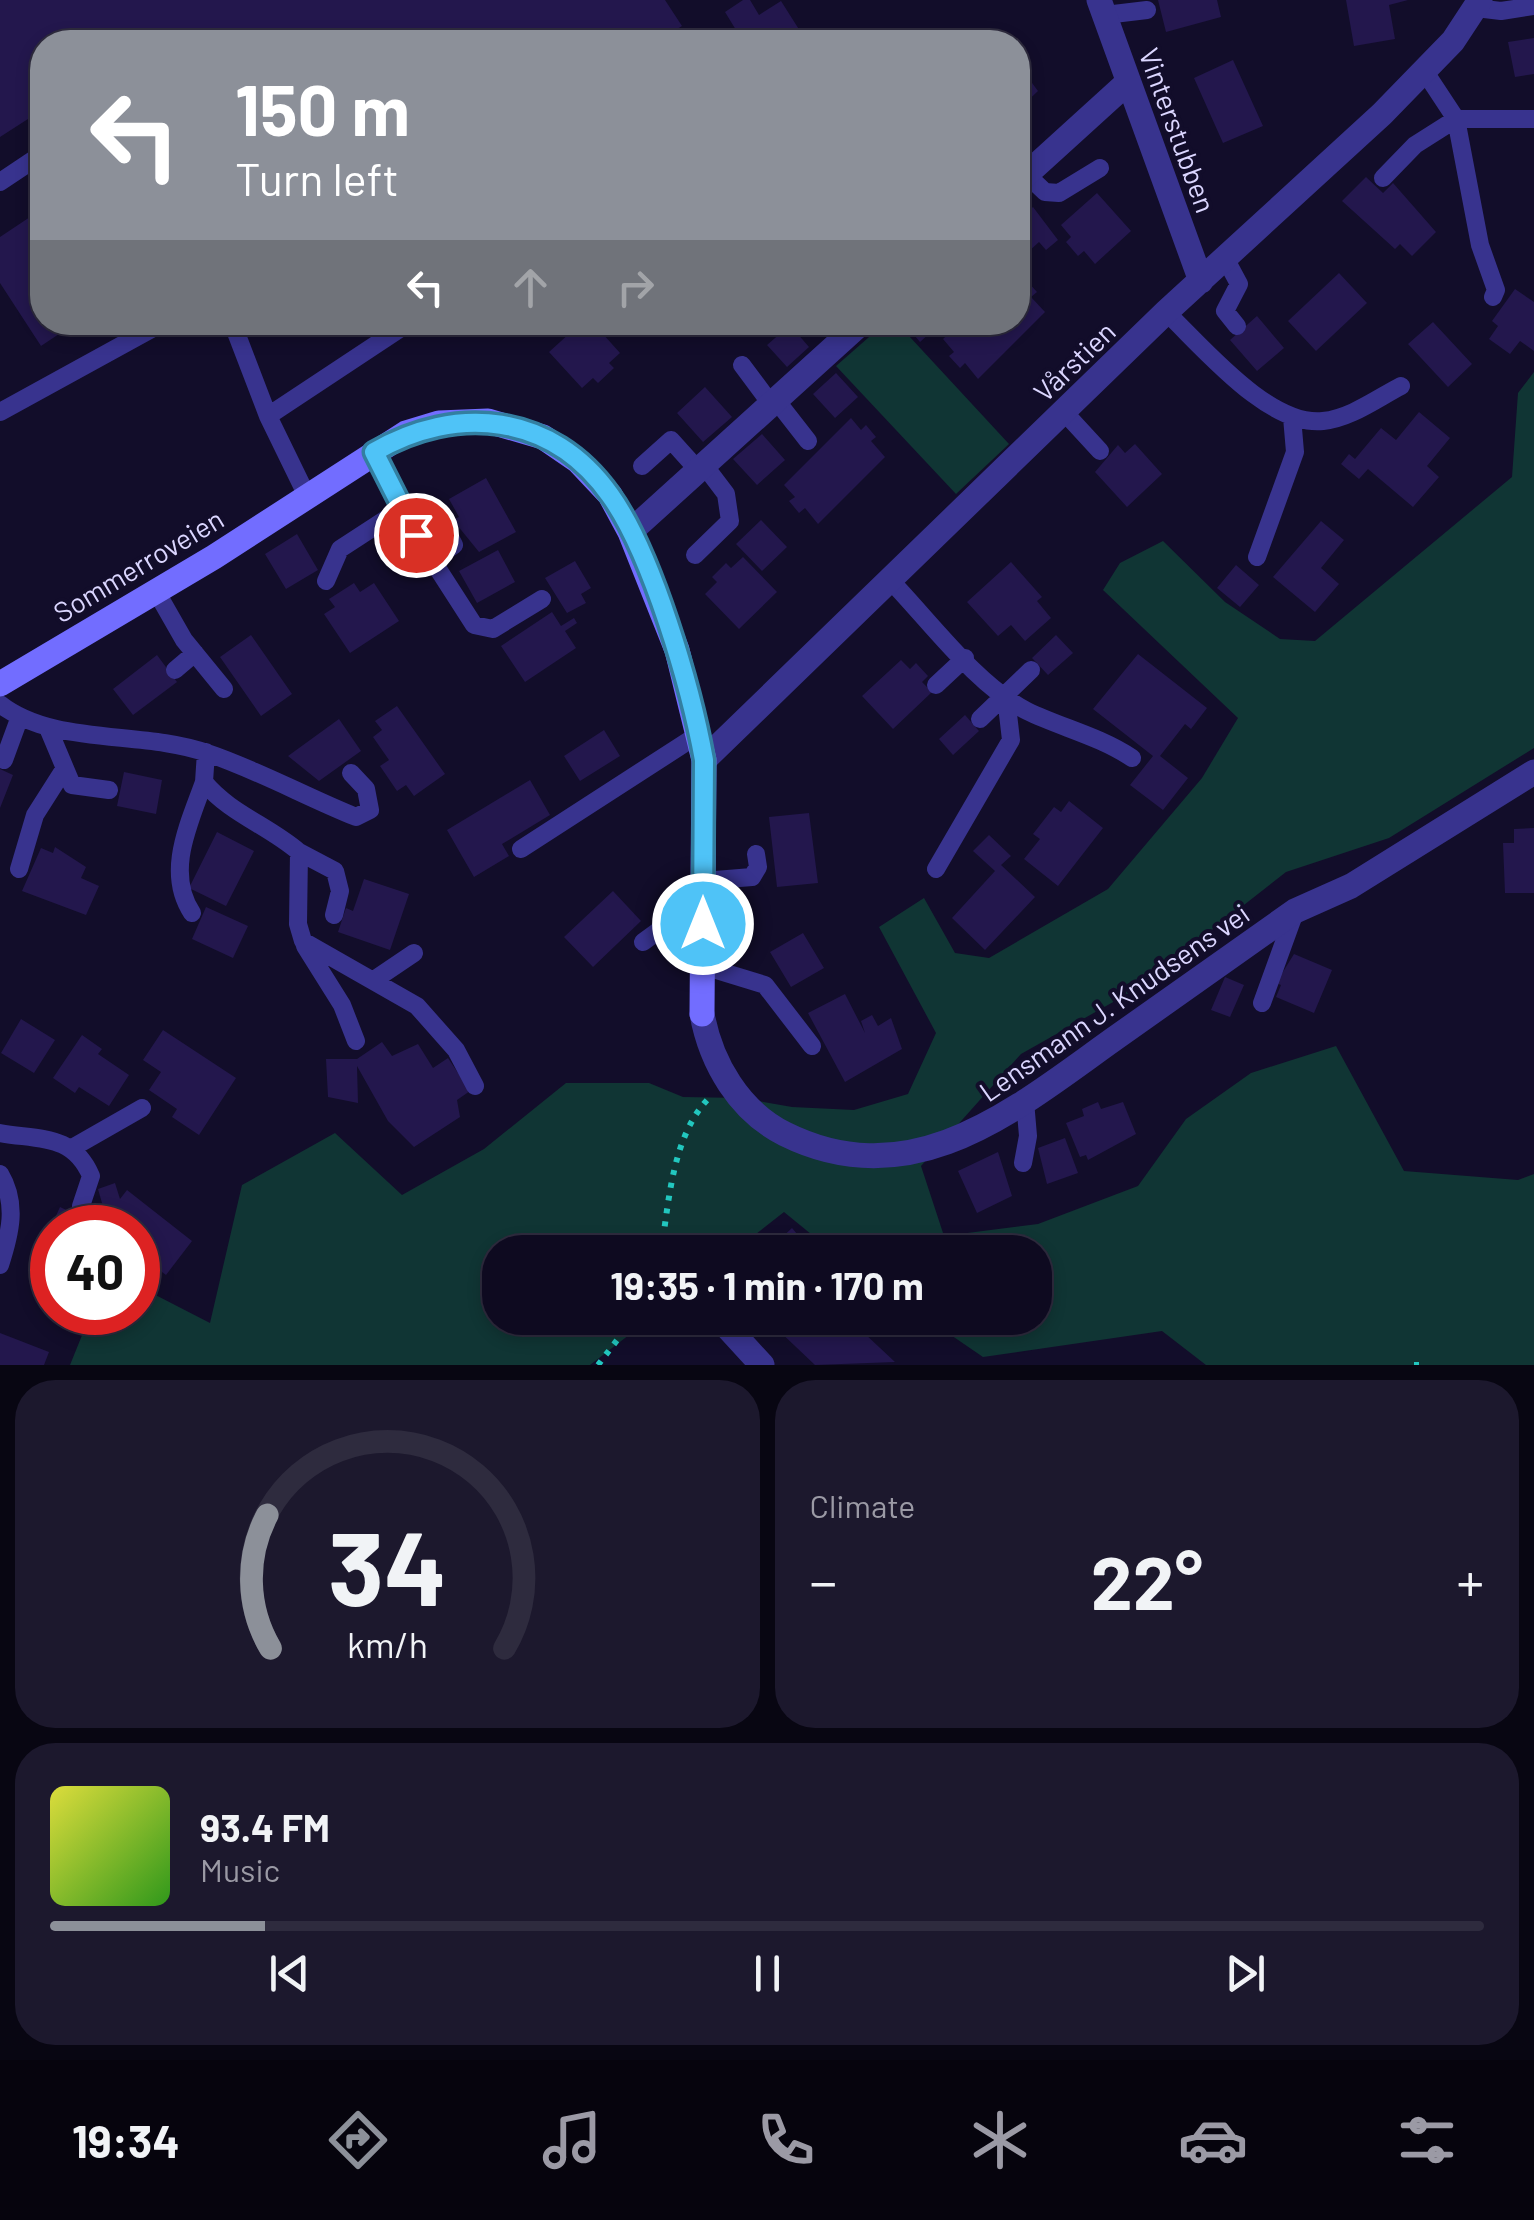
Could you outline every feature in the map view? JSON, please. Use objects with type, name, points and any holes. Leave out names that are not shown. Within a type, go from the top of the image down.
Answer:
[{"type":"street","name":"Vårstien","points":[[701,747],[889,578],[1166,312],[1426,72],[1478,4]]},
{"type":"street","name":"Vinterstubben","points":[[1102,8],[1201,281]]},
{"type":"street","points":[[1030,171],[1128,82]]},
{"type":"street","points":[[630,532],[843,335]]},
{"type":"street","name":"Sommerroveien","points":[[0,684],[406,433],[439,423],[488,421],[543,437],[578,461],[610,495],[630,532],[676,650],[701,747],[702,1014]]},
{"type":"street","name":"Lensmann J. Knudsens vei","points":[[702,1014],[708,1047],[727,1079],[772,1128],[808,1146],[842,1154],[882,1156],[918,1151],[988,1128],[1295,911],[1351,886],[1534,772]]},
{"type":"street","points":[[735,1335],[762,1365]]},
{"type":"lane","points":[[1478,4],[1501,11],[1534,6]]},
{"type":"lane","points":[[1102,8],[1147,10]]},
{"type":"lane","points":[[1426,72],[1456,120],[1480,246],[1496,290],[1493,297]]},
{"type":"lane","points":[[1383,178],[1415,146],[1456,120],[1534,119]]},
{"type":"lane","points":[[0,182],[30,162]]},
{"type":"lane","points":[[1030,183],[1044,192],[1058,193],[1100,168]]},
{"type":"lane","points":[[1225,258],[1239,284],[1225,311],[1236,326]]},
{"type":"lane","points":[[1166,312],[1259,399],[1292,417],[1328,421],[1354,412],[1400,386]]},
{"type":"lane","points":[[0,412],[140,335]]},
{"type":"lane","points":[[237,335],[268,416],[306,494]]},
{"type":"lane","points":[[268,416],[390,335]]},
{"type":"lane","points":[[742,365],[808,442]]},
{"type":"lane","points":[[1065,413],[1100,450]]},
{"type":"lane","points":[[1257,557],[1295,452],[1292,417]]},
{"type":"lane","points":[[642,466],[677,434],[726,494],[730,521],[695,555]]},
{"type":"lane","points":[[374,452],[400,510],[474,625],[493,629],[542,598]]},
{"type":"lane","points":[[432,560],[454,545],[435,509]]},
{"type":"lane","points":[[326,581],[340,549],[400,510]]},
{"type":"lane","points":[[889,578],[1006,697],[1028,711],[1106,741],[1132,758]]},
{"type":"lane","points":[[156,590],[195,654],[224,688]]},
{"type":"lane","points":[[175,670],[195,654]]},
{"type":"lane","points":[[936,685],[965,658]]},
{"type":"lane","points":[[980,719],[1031,670]]},
{"type":"lane","points":[[936,869],[1012,740],[1006,697]]},
{"type":"lane","points":[[0,704],[20,719],[48,728],[114,734],[206,752],[356,817],[370,810],[366,789],[351,773]]},
{"type":"lane","points":[[4,760],[20,719]]},
{"type":"lane","points":[[48,728],[72,785],[109,790]]},
{"type":"lane","points":[[521,849],[612,777],[701,747]]},
{"type":"lane","points":[[192,912],[182,897],[178,874],[204,782],[206,752]]},
{"type":"lane","points":[[19,868],[35,814],[63,771]]},
{"type":"lane","points":[[204,782],[214,794],[276,832],[299,852],[335,871],[340,891],[334,915]]},
{"type":"lane","points":[[299,852],[298,924],[303,942],[342,1005],[356,1041]]},
{"type":"lane","points":[[703,881],[752,878],[758,867],[756,854]]},
{"type":"lane","points":[[1262,1003],[1295,911]]},
{"type":"lane","points":[[642,942],[665,926],[703,924]]},
{"type":"lane","points":[[303,942],[417,1006],[456,1050],[476,1086]]},
{"type":"lane","points":[[374,980],[414,954]]},
{"type":"lane","points":[[702,966],[765,984],[812,1046]]},
{"type":"lane","points":[[1023,1164],[1028,1136],[1025,1101]]},
{"type":"lane","points":[[72,1148],[142,1108]]},
{"type":"lane","points":[[0,1133],[72,1148],[82,1154],[91,1176],[80,1205]]},
{"type":"lane","points":[[0,1174],[12,1206],[10,1232],[0,1265]]},
{"type":"path","points":[[664,1235],[672,1181],[687,1132],[701,1106],[727,1079]]},
{"type":"path","points":[[598,1365],[621,1335]]},
{"type":"green space","points":[[871,335],[908,335],[1009,444],[956,494],[836,366]]},
{"type":"green space","points":[[1534,372],[1534,748],[1389,838],[1286,872],[1138,988],[1021,1054],[921,1166],[944,1235],[812,1235],[784,1212],[755,1235],[482,1235],[482,1335],[629,1335],[590,1365],[70,1365],[82,1335],[160,1335],[160,1297],[210,1323],[242,1185],[335,1133],[402,1195],[484,1149],[566,1083],[649,1083],[683,1097],[741,1098],[792,1107],[854,1110],[908,1094],[936,1033],[879,927],[924,898],[955,953],[989,958],[1108,889],[1202,778],[1238,718],[1103,590],[1120,563],[1163,541],[1225,602],[1280,639],[1315,641],[1512,477],[1518,393]]},
{"type":"green space","points":[[1336,1046],[1404,1171],[1518,1180],[1534,1174],[1534,1365],[1206,1365],[1162,1331],[983,1357],[951,1335],[1052,1335],[1052,1235],[952,1235],[1038,1224],[1138,1186],[1186,1119],[1251,1073]]},
{"type":"building","points":[[0,0],[665,0],[682,26],[676,30],[30,30],[30,118],[0,137]]},
{"type":"building","points":[[743,0],[750,0],[759,15],[781,1],[799,30],[736,30],[725,12]]},
{"type":"building","points":[[1158,0],[1217,0],[1221,17],[1166,32]]},
{"type":"building","points":[[1346,0],[1408,0],[1389,5],[1395,39],[1354,46]]},
{"type":"building","points":[[1534,38],[1534,74],[1515,77],[1508,42]]},
{"type":"building","points":[[1233,60],[1263,126],[1223,143],[1194,78]]},
{"type":"building","points":[[1030,80],[1038,91],[1030,99]]},
{"type":"building","points":[[1366,177],[1383,193],[1393,183],[1436,232],[1412,256],[1400,244],[1395,249],[1342,201]]},
{"type":"building","points":[[1097,193],[1131,231],[1095,264],[1084,251],[1078,256],[1066,242],[1071,237],[1061,225]]},
{"type":"building","points":[[1033,207],[1058,240],[1046,250],[1039,242],[1030,250]]},
{"type":"building","points":[[30,217],[30,329],[0,283],[0,237]]},
{"type":"building","points":[[1339,273],[1367,303],[1316,351],[1288,321]]},
{"type":"building","points":[[1030,284],[1037,292],[1031,297],[1045,312],[1030,327]]},
{"type":"building","points":[[1515,289],[1534,302],[1534,351],[1520,341],[1510,354],[1489,339],[1498,326],[1492,321]]},
{"type":"building","points":[[1257,316],[1284,348],[1257,371],[1230,340]]},
{"type":"building","points":[[1433,322],[1472,364],[1448,387],[1408,344]]},
{"type":"building","points":[[34,335],[58,335],[41,346]]},
{"type":"building","points":[[568,335],[604,335],[620,353],[609,363],[614,368],[598,383],[593,378],[582,388],[549,352]]},
{"type":"building","points":[[778,335],[799,335],[809,347],[787,367],[767,345]]},
{"type":"building","points":[[947,335],[1022,335],[978,379],[965,363],[960,368],[949,356],[954,352],[943,339]]},
{"type":"building","points":[[836,373],[858,397],[835,418],[813,394]]},
{"type":"building","points":[[705,387],[732,417],[703,442],[677,413]]},
{"type":"building","points":[[1419,412],[1450,438],[1427,466],[1439,477],[1413,507],[1368,469],[1359,479],[1341,464],[1349,454],[1355,459],[1381,428],[1396,440]]},
{"type":"building","points":[[851,418],[861,430],[866,425],[876,437],[871,441],[885,457],[818,524],[805,508],[799,513],[789,501],[795,497],[784,485]]},
{"type":"building","points":[[762,434],[785,460],[757,485],[733,459]]},
{"type":"building","points":[[1135,444],[1162,474],[1127,507],[1095,472],[1118,445],[1125,453]]},
{"type":"building","points":[[486,478],[516,532],[479,552],[453,520],[459,517],[449,499]]},
{"type":"building","points":[[761,520],[787,547],[762,571],[736,544]]},
{"type":"building","points":[[1321,521],[1344,540],[1321,568],[1339,584],[1315,612],[1273,577]]},
{"type":"building","points":[[297,534],[318,570],[286,589],[265,554]]},
{"type":"building","points":[[498,550],[515,582],[477,603],[459,571]]},
{"type":"building","points":[[743,557],[777,592],[739,629],[705,594],[717,582],[712,577],[726,563],[731,568]]},
{"type":"building","points":[[575,561],[591,588],[581,594],[586,603],[567,613],[545,578]]},
{"type":"building","points":[[1011,562],[1042,597],[1037,601],[1051,618],[1025,641],[1011,625],[998,636],[967,602]]},
{"type":"building","points":[[1236,565],[1259,585],[1240,607],[1217,588]]},
{"type":"building","points":[[354,583],[360,592],[374,583],[399,621],[350,653],[324,614],[335,607],[329,599]]},
{"type":"building","points":[[552,612],[561,626],[574,618],[577,623],[565,631],[576,648],[525,682],[501,646]]},
{"type":"building","points":[[251,635],[292,694],[261,716],[220,657]]},
{"type":"building","points":[[1056,635],[1073,653],[1048,675],[1032,658]]},
{"type":"building","points":[[1138,654],[1207,708],[1191,729],[1185,724],[1160,756],[1188,778],[1163,810],[1130,785],[1153,756],[1093,709]]},
{"type":"building","points":[[157,655],[177,682],[133,715],[113,689]]},
{"type":"building","points":[[901,660],[910,669],[916,663],[928,676],[922,682],[932,692],[893,729],[862,696]]},
{"type":"building","points":[[397,706],[445,774],[414,796],[406,785],[397,791],[380,766],[389,760],[373,737],[382,730],[375,721]]},
{"type":"building","points":[[965,715],[979,731],[953,755],[939,739]]},
{"type":"building","points":[[339,719],[361,751],[319,781],[288,756]]},
{"type":"building","points":[[604,730],[620,756],[580,781],[564,756]]},
{"type":"building","points":[[0,769],[13,775],[0,808]]},
{"type":"building","points":[[124,772],[162,780],[156,814],[117,806]]},
{"type":"building","points":[[530,780],[550,815],[502,844],[509,856],[474,877],[447,830]]},
{"type":"building","points":[[1069,801],[1103,828],[1058,886],[1024,859],[1040,839],[1033,834],[1054,807],[1061,812]]},
{"type":"building","points":[[809,813],[818,883],[777,887],[769,817]]},
{"type":"building","points":[[1534,828],[1534,893],[1505,893],[1503,843],[1514,843],[1514,829]]},
{"type":"building","points":[[217,832],[254,851],[226,906],[189,888]]},
{"type":"building","points":[[989,835],[1011,856],[1001,865],[1035,897],[985,950],[952,918],[995,871],[973,851]]},
{"type":"building","points":[[55,847],[86,867],[81,878],[99,886],[86,915],[22,891],[41,848],[53,853]]},
{"type":"building","points":[[364,879],[409,894],[390,950],[338,932],[346,908],[353,911]]},
{"type":"building","points":[[613,891],[641,921],[593,967],[564,937]]},
{"type":"building","points":[[206,907],[248,926],[233,958],[192,939]]},
{"type":"building","points":[[803,933],[824,968],[791,987],[770,952]]},
{"type":"building","points":[[1294,954],[1332,970],[1314,1013],[1276,997],[1281,985],[1276,983]]},
{"type":"building","points":[[1225,977],[1244,985],[1230,1017],[1211,1010]]},
{"type":"building","points":[[845,994],[865,1033],[861,1021],[872,1015],[878,1026],[891,1018],[902,1049],[845,1082],[808,1013]]},
{"type":"building","points":[[21,1019],[55,1040],[34,1073],[1,1053]]},
{"type":"building","points":[[163,1030],[236,1078],[199,1135],[172,1117],[177,1109],[149,1090],[161,1072],[143,1060]]},
{"type":"building","points":[[82,1035],[102,1049],[98,1054],[129,1075],[109,1106],[79,1087],[75,1093],[53,1078]]},
{"type":"building","points":[[382,1042],[392,1056],[418,1044],[433,1068],[448,1058],[470,1091],[457,1100],[460,1117],[414,1147],[388,1121],[357,1066],[358,1103],[328,1097],[326,1059],[357,1059]]},
{"type":"building","points":[[1098,1102],[1101,1109],[1123,1102],[1136,1134],[1088,1160],[1086,1155],[1080,1157],[1066,1123],[1084,1116],[1082,1109]]},
{"type":"building","points":[[1065,1138],[1078,1173],[1047,1184],[1038,1148]]},
{"type":"building","points":[[998,1152],[1012,1196],[977,1213],[958,1171]]},
{"type":"building","points":[[115,1183],[120,1199],[127,1190],[146,1205],[103,1205],[98,1189]]},
{"type":"building","points":[[160,1216],[192,1241],[166,1275],[160,1270]]},
{"type":"building","points":[[0,1333],[49,1352],[44,1365],[0,1365]]},
{"type":"building","points":[[783,1335],[866,1335],[895,1362],[815,1365]]},
{"type":"route","points":[[416,535],[374,452],[406,433],[439,423],[488,421],[543,437],[578,461],[610,495],[630,532],[676,650],[699,734],[704,760],[703,924]]}]
